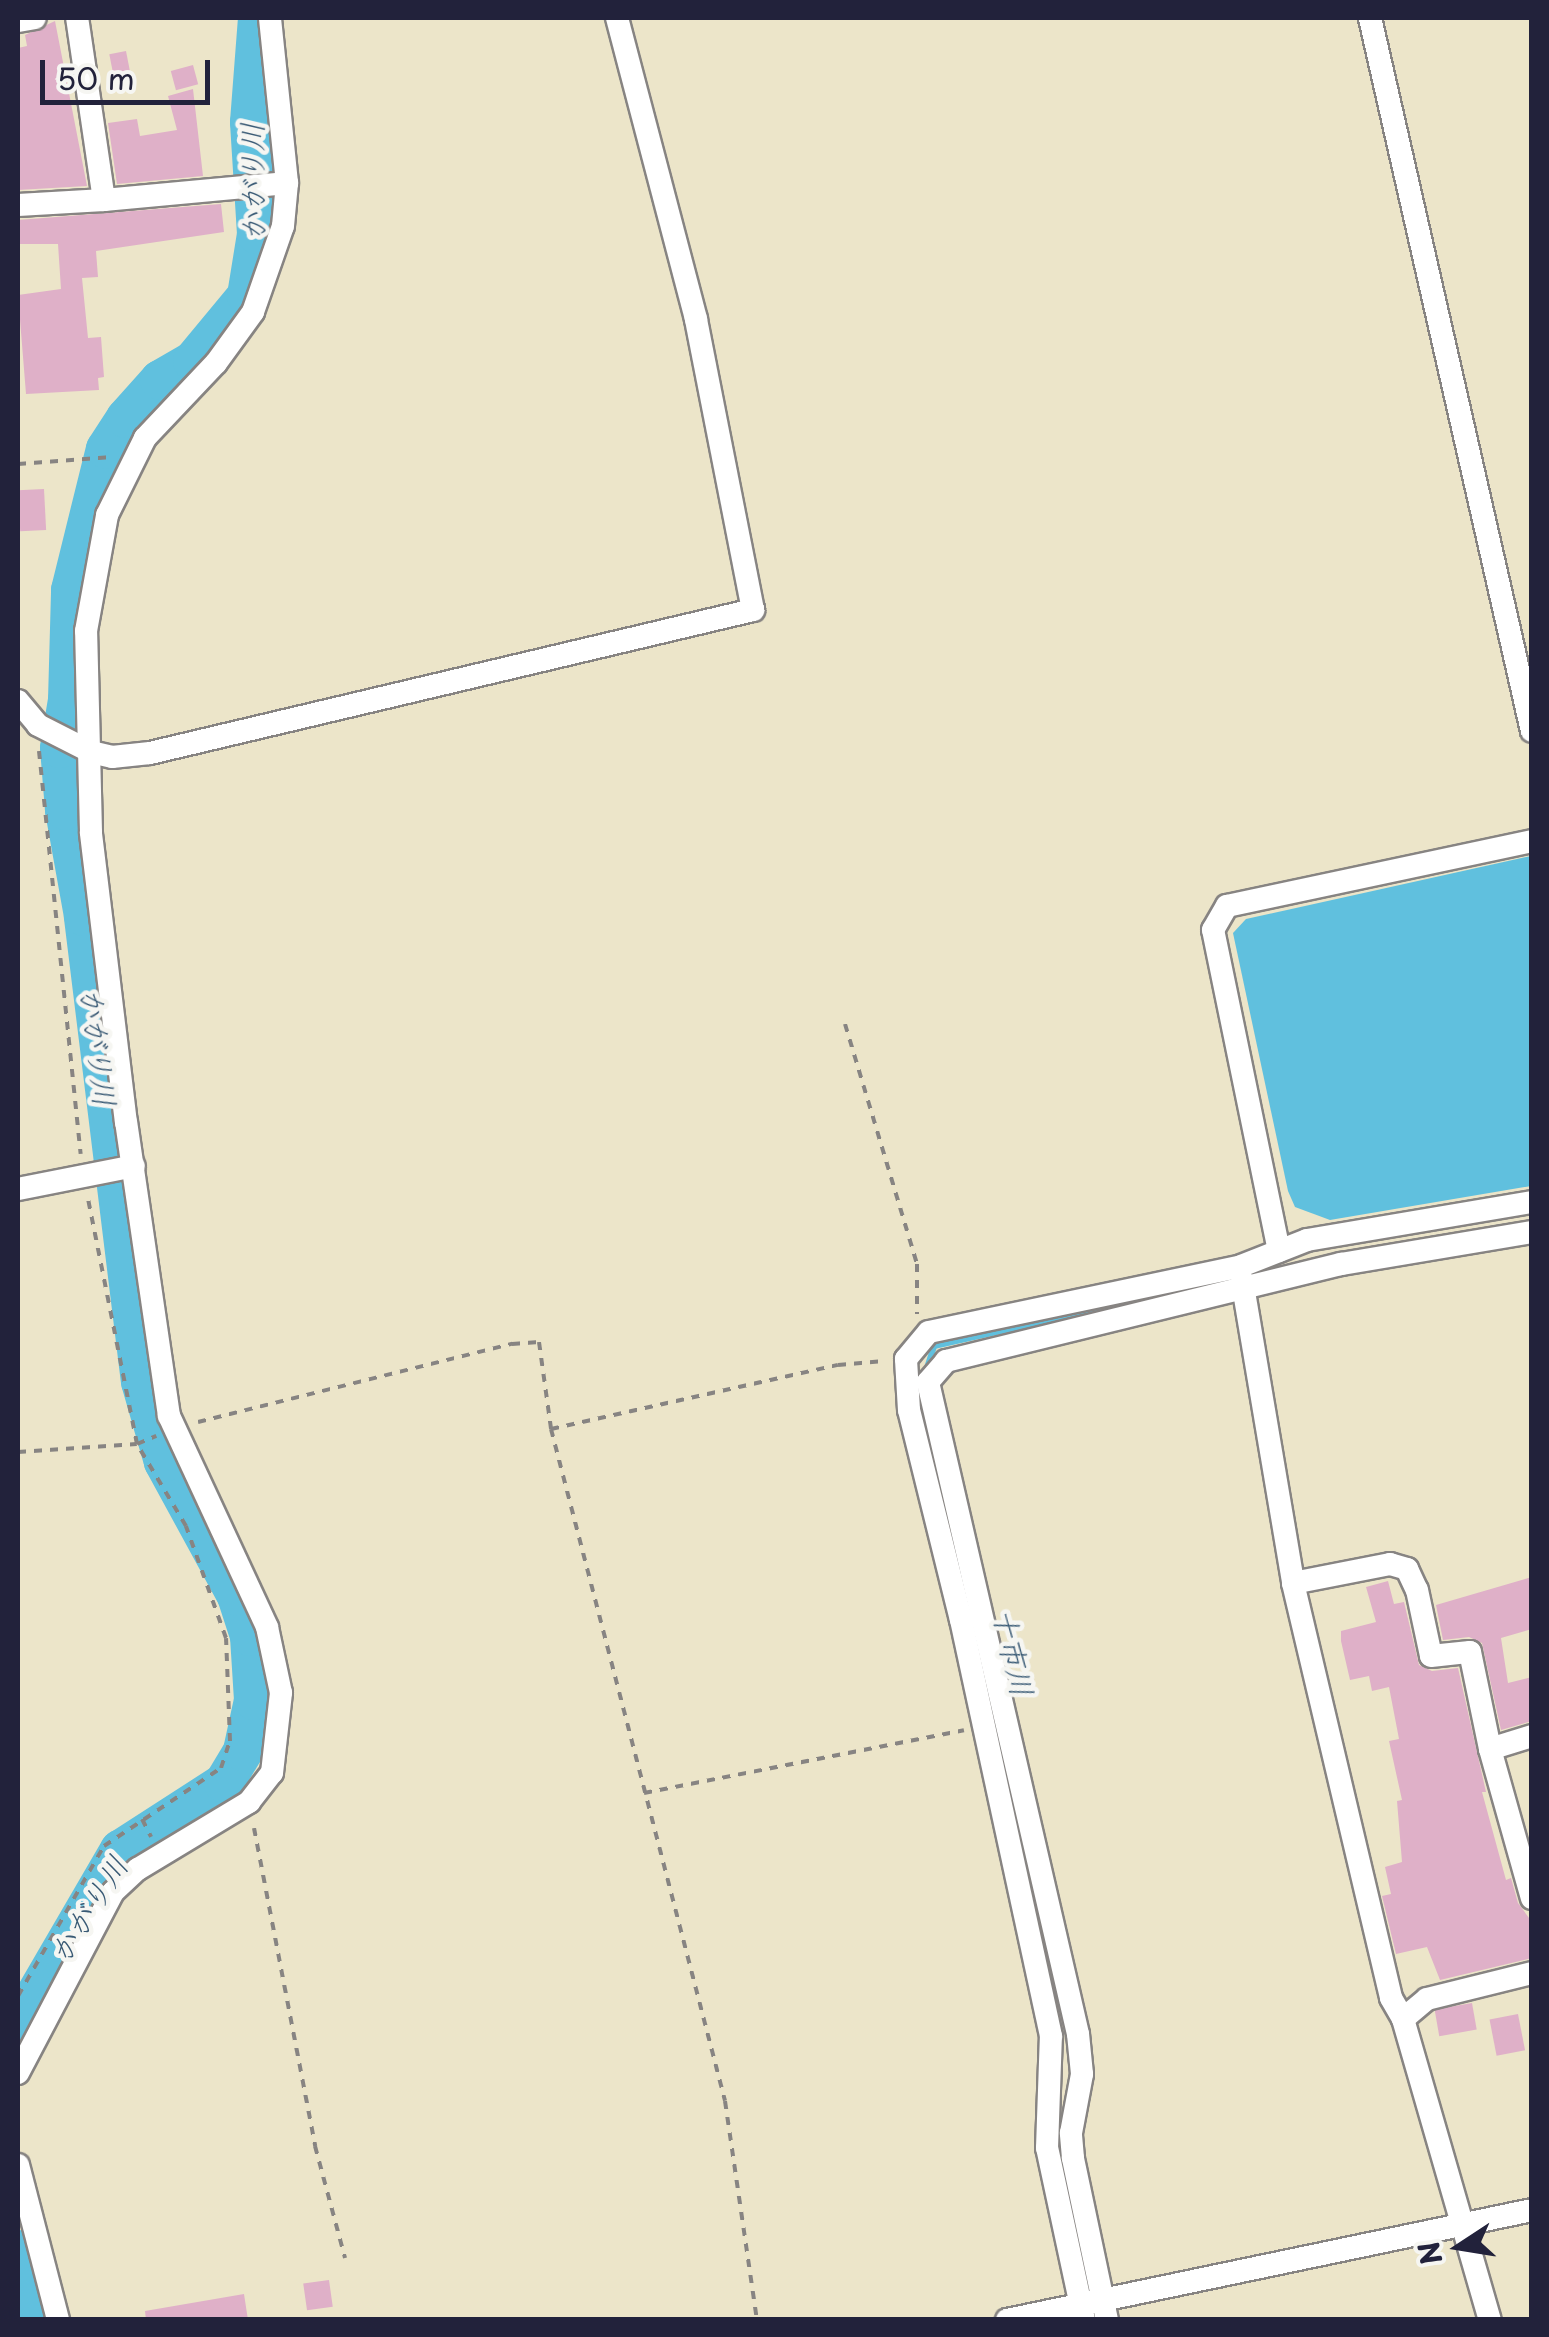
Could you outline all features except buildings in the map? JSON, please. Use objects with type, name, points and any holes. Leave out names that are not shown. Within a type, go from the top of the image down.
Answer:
[{"type":"street","points":[[18,22],[36,18]]},
{"type":"street","points":[[77,18],[104,200]]},
{"type":"street","points":[[18,2073],[112,1892],[138,1869],[249,1802],[272,1773],[281,1693],[267,1627],[174,1428],[134,1166],[92,832],[86,631],[107,515],[145,438],[216,364],[254,312],[283,226],[286,183],[270,18]]},
{"type":"street","points":[[18,701],[38,725],[90,752],[112,758],[150,754],[752,610],[696,319],[617,18]]},
{"type":"street","points":[[1370,18],[1532,731]]},
{"type":"street","points":[[18,205],[286,183]]},
{"type":"street","points":[[1279,1251],[1213,930],[1227,906],[1532,841]]},
{"type":"street","points":[[18,1189],[134,1166]]},
{"type":"street","points":[[1094,2312],[1047,2148],[1052,2036],[984,1726],[908,1410],[912,1352],[930,1332],[1241,1266],[1307,1240],[1532,1202]]},
{"type":"street","points":[[1094,2312],[1073,2158],[1072,2133],[1082,2074],[1078,2034],[928,1382],[946,1361],[1341,1264],[1532,1232]]},
{"type":"street","points":[[1241,1266],[1294,1583],[1391,1998],[1403,2019],[1490,2320]]},
{"type":"street","points":[[1294,1583],[1390,1564],[1407,1569],[1416,1590],[1431,1656],[1470,1652],[1490,1749],[1532,1898]]},
{"type":"street","points":[[1490,1749],[1532,1736]]},
{"type":"street","points":[[1403,2019],[1427,1999],[1532,1973]]},
{"type":"street","points":[[18,2165],[58,2320]]},
{"type":"street","points":[[1007,2320],[1094,2312],[1532,2210]]},
{"type":"path","points":[[18,464],[92,460]]},
{"type":"path","points":[[18,1996],[104,1846],[220,1768],[230,1741],[226,1638],[186,1526],[137,1444],[83,1176],[41,799],[38,725]]},
{"type":"path","points":[[551,1428],[912,1352],[916,1264],[845,1024]]},
{"type":"path","points":[[18,1452],[137,1444],[174,1428],[477,1353],[539,1342],[551,1428],[725,2102],[756,2320]]},
{"type":"path","points":[[644,1793],[984,1726]]},
{"type":"path","points":[[249,1802],[311,2129],[345,2258]]},
{"type":"water","points":[[1531,856],[1531,1186],[1330,1220],[1295,1207],[1288,1191],[1233,933],[1246,919]]},
{"type":"waterway","name":"かがり川","points":[[18,2025],[120,1850],[224,1783],[243,1751],[254,1700],[250,1636],[237,1596],[164,1462],[141,1382],[60,748],[68,700],[71,590],[106,449],[126,418],[160,380],[193,361],[247,296],[257,234],[250,122],[258,18]]},
{"type":"waterway","name":"十市川","points":[[926,1371],[934,1346],[1228,1280]]},
{"type":"waterway","name":"かがり川","points":[[18,2250],[34,2320]]}]
